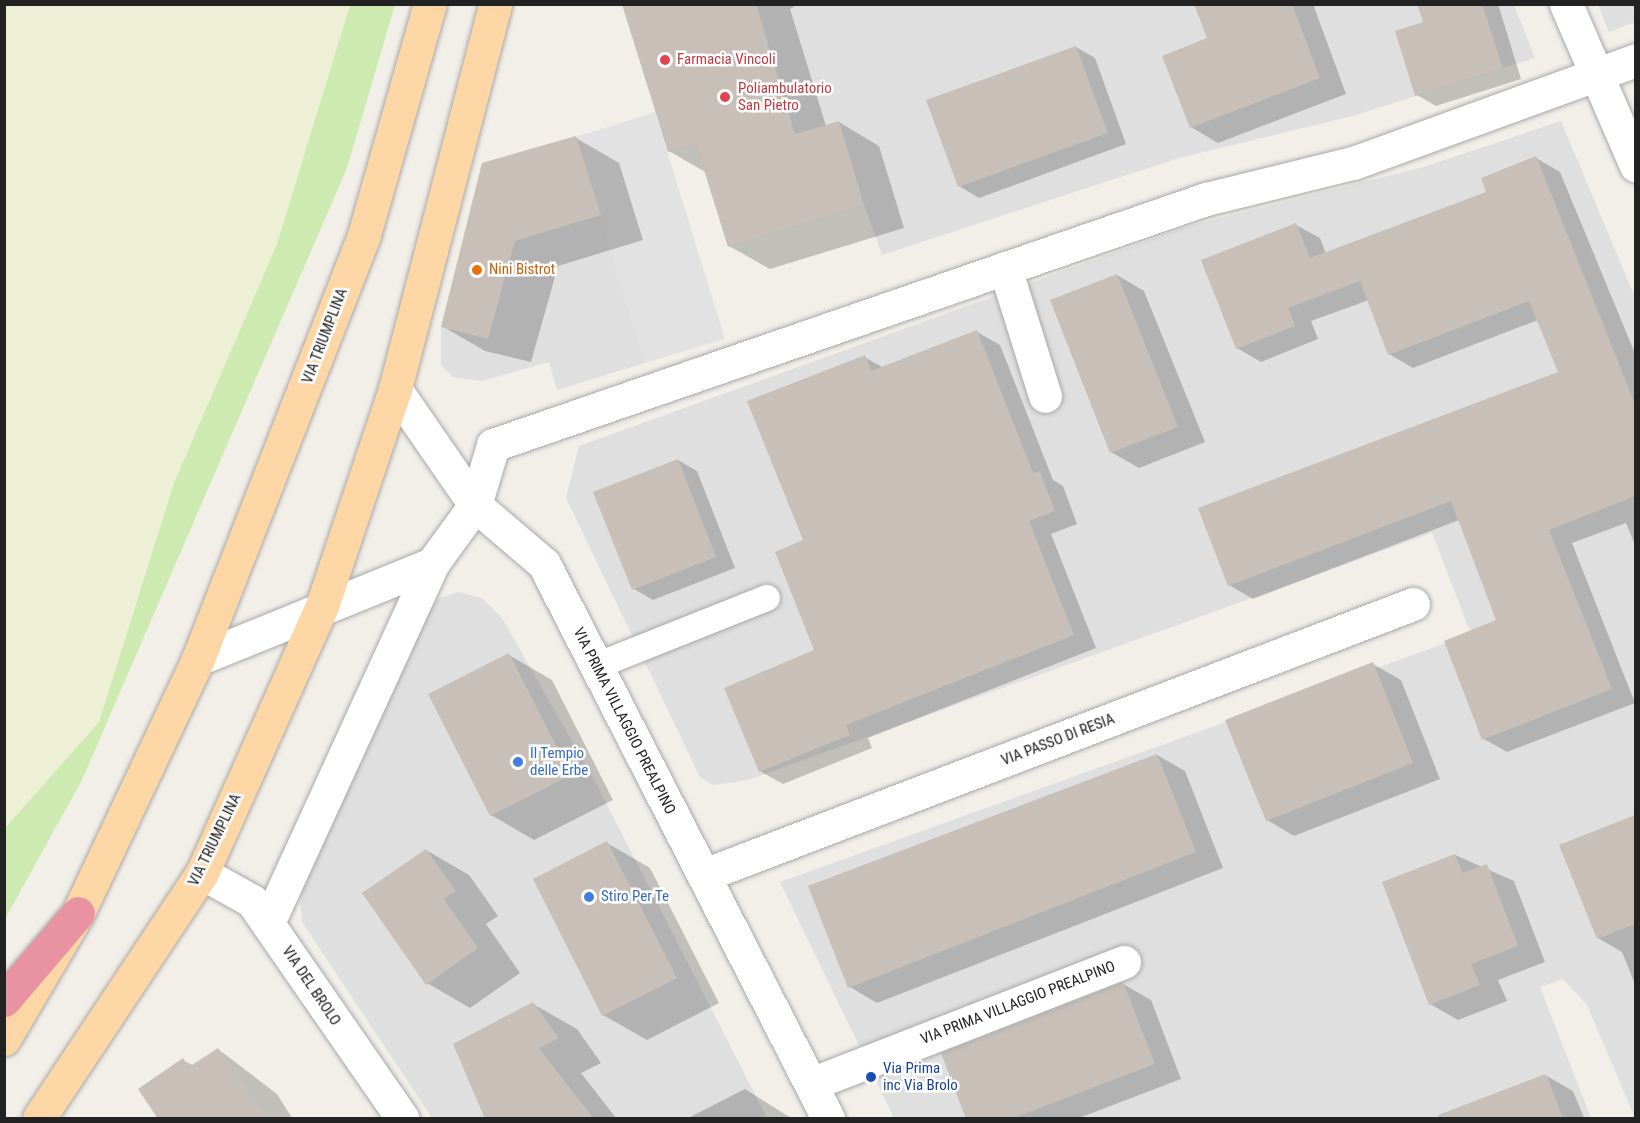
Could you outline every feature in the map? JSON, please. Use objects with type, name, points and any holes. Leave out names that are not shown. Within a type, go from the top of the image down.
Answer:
[{"type":"highway","points":[[4,1000],[78,913]]},
{"type":"main road","name":"VIA TRIUMPLINA","points":[[4,1039],[78,913],[198,659],[364,235],[430,4]]},
{"type":"main road","name":"VIA TRIUMPLINA","points":[[39,1119],[202,873],[322,606],[395,388],[495,4]]},
{"type":"street","points":[[1566,4],[1635,166]]},
{"type":"street","points":[[268,923],[432,564],[475,505],[493,446],[1206,199],[1353,163],[1635,60]]},
{"type":"street","points":[[1005,268],[1045,396]]},
{"type":"street","name":"VIA PRIMA VILLAGGIO PREALPINO","points":[[395,388],[475,505],[544,564],[828,1119]]},
{"type":"street","points":[[198,659],[322,606],[432,564]]},
{"type":"street","name":"VIA PASSO DI RESIA","points":[[704,875],[1413,604]]},
{"type":"street","name":"VIA DEL BROLO","points":[[202,873],[252,901],[402,1119]]},
{"type":"street","name":"VIA PRIMA VILLAGGIO PREALPINO","points":[[811,1084],[1124,962]]},
{"type":"lane","points":[[596,666],[767,598]]},
{"type":"shaded area","points":[[622,5],[1514,5],[1535,58],[1353,116],[1179,158],[882,255],[864,205],[728,247],[696,144],[668,152]]},
{"type":"shaded area","points":[[1598,5],[1635,5],[1635,22],[1609,32]]},
{"type":"shaded area","points":[[655,112],[725,339],[645,363],[576,137]]},
{"type":"shaded area","points":[[1561,121],[1635,297],[1635,1118],[1587,1005],[1563,979],[1540,987],[1591,1118],[894,1118],[780,882],[1471,634],[1432,533],[748,780],[713,785],[700,777],[566,498],[579,446],[1188,226],[1423,167]]},
{"type":"shaded area","points":[[576,136],[645,363],[557,390],[549,362],[481,381],[453,377],[441,365],[441,327],[482,163]]},
{"type":"shaded area","points":[[458,592],[482,598],[502,618],[598,787],[767,1118],[432,1118],[302,922],[300,894],[417,620],[438,599]]},
{"type":"green space","points":[[5,5],[350,5],[277,244],[174,483],[99,722],[5,828]]},
{"type":"green space","points":[[350,5],[395,5],[347,168],[82,780],[5,919],[5,828],[99,722],[174,483],[277,244]]},
{"type":"building","points":[[622,4],[756,4],[795,134],[839,121],[864,205],[728,247],[696,144],[668,152]]},
{"type":"building","points":[[1194,4],[1292,4],[1320,78],[1190,128],[1162,56],[1207,38]]},
{"type":"building","points":[[1417,4],[1482,4],[1503,68],[1415,96],[1395,31],[1423,22]]},
{"type":"building","points":[[1076,46],[1108,133],[958,187],[926,100]]},
{"type":"building","points":[[576,136],[601,215],[515,241],[488,339],[441,327],[482,163]]},
{"type":"building","points":[[1536,156],[1635,404],[1635,496],[1549,530],[1612,689],[1482,740],[1444,641],[1496,620],[1451,501],[1228,586],[1198,508],[1558,372],[1529,301],[1388,355],[1360,281],[1288,308],[1295,326],[1236,349],[1201,260],[1296,223],[1310,258],[1486,192],[1481,178]]},
{"type":"building","points":[[1117,274],[1178,427],[1110,453],[1050,300]]},
{"type":"building","points":[[977,330],[1033,473],[1040,471],[1055,511],[1029,521],[1074,635],[846,725],[850,735],[759,772],[724,688],[814,650],[775,552],[803,540],[747,401],[865,355],[871,371]]},
{"type":"building","points":[[678,459],[716,557],[632,590],[593,492]]},
{"type":"building","points":[[509,653],[571,775],[490,816],[428,694]]},
{"type":"building","points":[[1373,662],[1413,763],[1266,821],[1225,720]]},
{"type":"building","points":[[1157,754],[1196,852],[848,988],[808,886]]},
{"type":"building","points":[[1635,815],[1635,924],[1597,939],[1559,845]]},
{"type":"building","points":[[607,841],[677,978],[602,1016],[533,879]]},
{"type":"building","points":[[426,849],[456,891],[444,899],[478,948],[426,985],[362,893]]},
{"type":"building","points":[[1455,854],[1463,873],[1487,864],[1518,946],[1471,964],[1480,985],[1429,1005],[1382,882]]},
{"type":"building","points":[[1123,982],[1155,1064],[1011,1119],[966,1119],[941,1053]]},
{"type":"building","points":[[533,1002],[559,1038],[539,1048],[594,1119],[485,1119],[453,1044]]},
{"type":"building","points":[[218,1048],[266,1119],[158,1119],[138,1089],[183,1058],[189,1067]]},
{"type":"building","points":[[1546,1074],[1563,1119],[1438,1119],[1438,1115]]},
{"type":"place","name":"Farmacia Vincoli","points":[[665,60]]},
{"type":"place","name":"Poliambulatorio San Pietro","points":[[725,97]]},
{"type":"place","name":"Nini Bistrot","points":[[477,270]]},
{"type":"place","name":"Il Tempio delle Erbe","points":[[518,762]]},
{"type":"place","name":"Stiro Per Te","points":[[589,897]]},
{"type":"place","name":"Via Prima inc Via Brolo","points":[[871,1077]]}]
